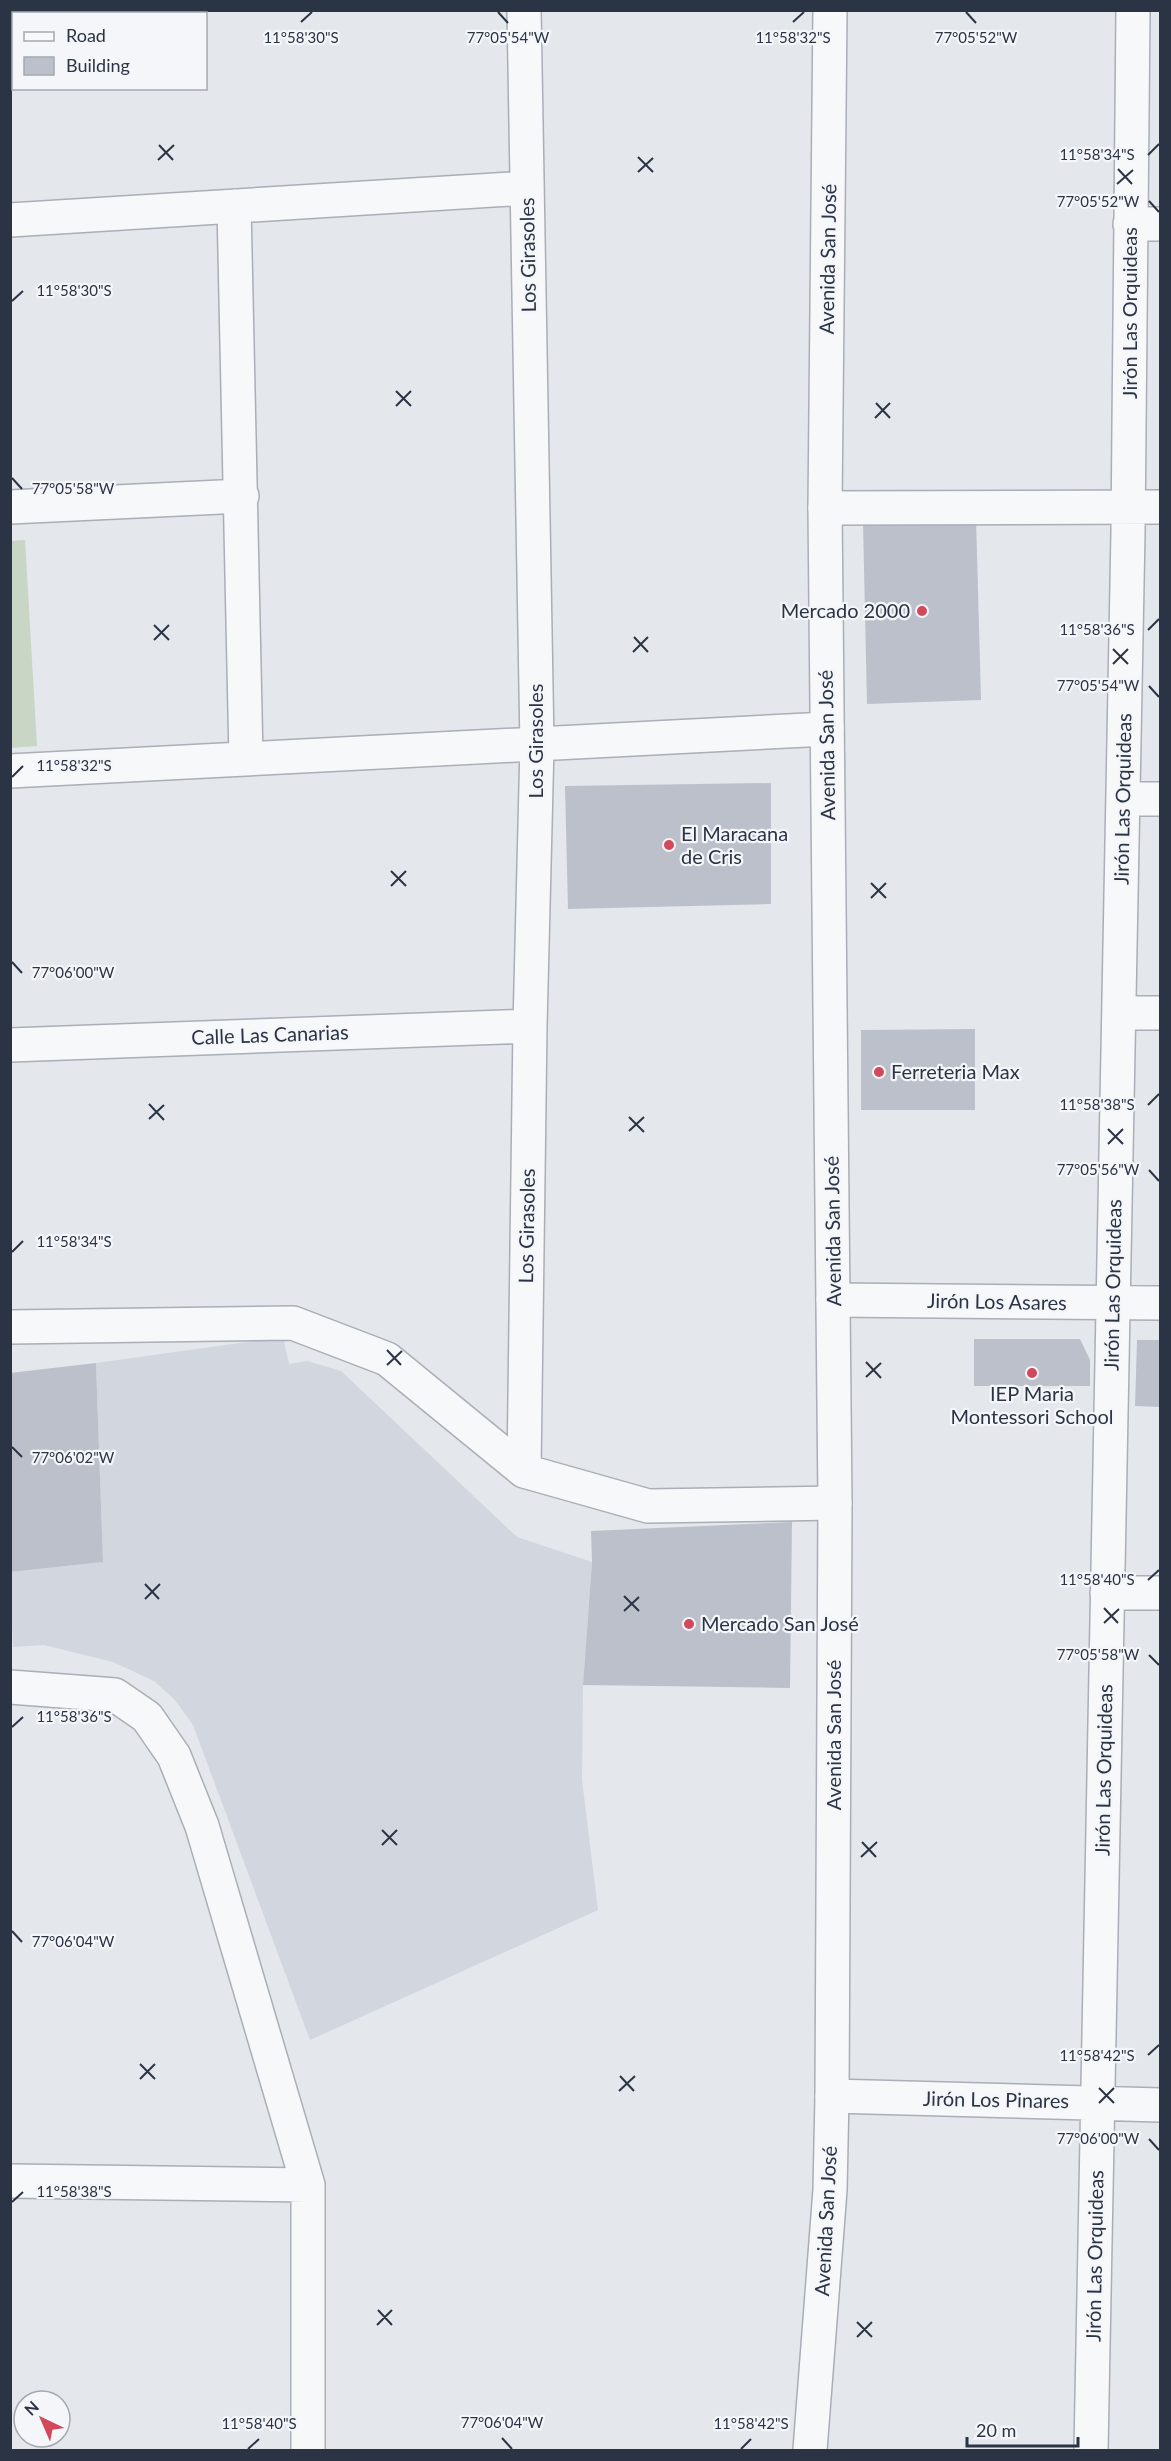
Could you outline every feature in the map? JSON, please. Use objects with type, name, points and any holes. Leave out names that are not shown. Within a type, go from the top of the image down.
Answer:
[{"type":"street","name":"Los Girasoles","points":[[524,10],[537,745],[530,1026],[524,1471]]},
{"type":"street","name":"Avenida San José","points":[[810,2451],[830,2190],[832,2096],[835,1503],[825,508],[830,10]]},
{"type":"street","name":"Jirón Las Orquideas","points":[[1091,2451],[1128,507],[1146,224],[1132,10]]},
{"type":"street","points":[[10,220],[527,188]]},
{"type":"street","points":[[234,206],[246,759]]},
{"type":"street","points":[[10,507],[242,496]]},
{"type":"street","points":[[825,508],[1161,507]]},
{"type":"street","points":[[10,771],[827,729]]},
{"type":"street","points":[[1123,799],[1161,799]]},
{"type":"street","points":[[1119,1013],[1161,1013]]},
{"type":"street","name":"Calle Las Canarias","points":[[10,1045],[530,1026]]},
{"type":"street","name":"Jirón Los Asares","points":[[833,1300],[1161,1304]]},
{"type":"street","points":[[10,1327],[293,1323],[387,1359],[524,1471],[648,1506],[835,1503]]},
{"type":"street","points":[[1107,1593],[1161,1593]]},
{"type":"street","points":[[10,1688],[115,1695],[147,1717],[174,1756],[202,1826],[308,2185],[308,2451]]},
{"type":"street","name":"Jirón Los Pinares","points":[[832,2096],[1161,2104]]},
{"type":"street","points":[[10,2181],[308,2185]]},
{"type":"shaded area","points":[[283,1337],[289,1364],[307,1361],[341,1371],[517,1537],[592,1562],[583,1685],[582,1780],[598,1910],[310,2040],[193,1725],[175,1700],[154,1681],[113,1662],[44,1645],[13,1647],[10,1572],[103,1562],[96,1363]]},
{"type":"green space","points":[[25,540],[37,746],[11,748],[11,541]]},
{"type":"building","name":"Mercado 2000","points":[[976,518],[981,700],[867,704],[863,522]]},
{"type":"building","name":"El Maracana de Cris","points":[[771,783],[771,904],[568,909],[565,786]]},
{"type":"building","points":[[975,1029],[975,1110],[861,1110],[861,1030]]},
{"type":"building","name":"IEP Maria Montessori School","points":[[974,1339],[1080,1339],[1090,1360],[1090,1386],[974,1386]]},
{"type":"building","points":[[1137,1340],[1160,1340],[1160,1407],[1135,1406]]},
{"type":"building","points":[[96,1363],[103,1562],[10,1572],[10,1373]]},
{"type":"building","name":"Mercado San José","points":[[792,1522],[790,1688],[583,1685],[592,1562],[591,1531]]},
{"type":"place","name":"Mercado 2000","points":[[922,611]]},
{"type":"place","name":"El Maracana de Cris","points":[[669,845]]},
{"type":"place","name":"Ferreteria Max","points":[[879,1072]]},
{"type":"place","name":"IEP Maria Montessori School","points":[[1032,1373]]},
{"type":"place","name":"Mercado San José","points":[[689,1624]]}]
